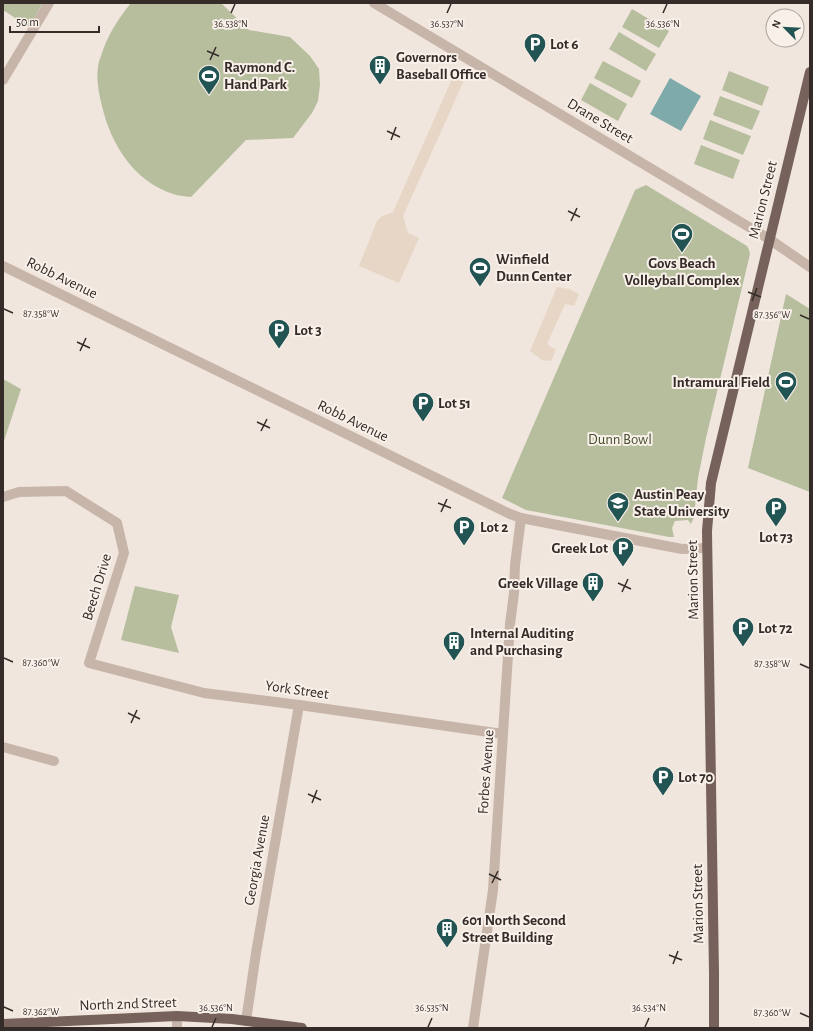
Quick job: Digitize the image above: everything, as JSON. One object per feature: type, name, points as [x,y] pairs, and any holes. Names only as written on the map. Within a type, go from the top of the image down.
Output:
[{"type":"main road","name":"Marion Street","points":[[714,1028],[707,548],[711,483],[810,72]]},
{"type":"main road","name":"North 2nd Street","points":[[3,1024],[177,1016],[232,1019],[302,1028]]},
{"type":"street","points":[[3,80],[49,3]]},
{"type":"street","name":"Drane Street","points":[[374,3],[769,239],[810,267]]},
{"type":"street","name":"Robb Avenue","points":[[3,266],[510,514],[521,518],[682,549],[707,548]]},
{"type":"street","name":"Beech Drive","points":[[3,498],[19,492],[66,491],[117,523],[124,553],[89,663]]},
{"type":"street","name":"Forbes Avenue","points":[[473,1028],[493,890],[515,565],[521,518]]},
{"type":"street","name":"York Street","points":[[89,663],[204,693],[503,734]]},
{"type":"street","name":"Georgia Avenue","points":[[246,1021],[256,953],[299,705]]},
{"type":"street","points":[[3,747],[54,761]]},
{"type":"street","points":[[177,1016],[177,1028]]},
{"type":"green space","points":[[3,3],[43,3],[29,27],[3,10]]},
{"type":"green space","name":"Raymond C. Hand Park","points":[[131,3],[221,3],[249,30],[290,37],[310,56],[319,69],[320,85],[318,101],[312,113],[293,138],[246,140],[191,197],[175,195],[159,188],[136,171],[118,148],[106,120],[98,87],[98,66],[103,49],[113,28]]},
{"type":"green space","points":[[632,9],[669,31],[659,48],[622,27]]},
{"type":"green space","points":[[619,32],[656,54],[646,71],[609,49]]},
{"type":"green space","points":[[603,61],[641,81],[632,98],[594,78]]},
{"type":"green space","points":[[729,71],[769,87],[762,106],[722,90]]},
{"type":"green space","points":[[590,83],[627,104],[618,121],[581,100]]},
{"type":"green space","points":[[720,96],[760,111],[752,130],[713,115]]},
{"type":"green space","points":[[710,120],[751,136],[743,155],[703,139]]},
{"type":"green space","points":[[701,145],[740,160],[733,179],[694,164]]},
{"type":"green space","name":"Dunn Bowl","points":[[646,185],[747,246],[750,254],[706,438],[698,478],[694,517],[691,524],[688,520],[675,521],[672,528],[674,537],[526,510],[502,498],[635,190]]},
{"type":"green space","name":"Intramural Field","points":[[786,294],[810,309],[810,492],[748,468]]},
{"type":"green space","points":[[3,379],[21,389],[3,444]]},
{"type":"green space","points":[[135,586],[179,595],[171,627],[179,653],[121,640]]},
{"type":"shaded area","points":[[456,70],[466,76],[403,216],[408,233],[419,238],[399,283],[359,266],[377,221],[382,216],[393,212]]},
{"type":"shaded area","points":[[557,287],[569,289],[579,294],[574,306],[565,304],[547,344],[556,350],[551,361],[542,360],[530,351]]},
{"type":"water","points":[[670,78],[701,96],[681,131],[650,114]]},
{"type":"place","name":"Lot 6","points":[[535,64]]},
{"type":"place","name":"Governors Baseball Office","points":[[380,86]]},
{"type":"place","name":"Raymond C. Hand Park","points":[[209,96]]},
{"type":"place","name":"Govs Beach Volleyball Complex","points":[[682,254]]},
{"type":"place","name":"Winfield Dunn Center","points":[[480,288]]},
{"type":"place","name":"Lot 3","points":[[279,350]]},
{"type":"place","name":"Intramural Field","points":[[786,402]]},
{"type":"place","name":"Lot 51","points":[[423,422]]},
{"type":"place","name":"Austin Peay State University","points":[[618,522]]},
{"type":"place","name":"Lot 73","points":[[776,528]]},
{"type":"place","name":"Lot 2","points":[[464,546]]},
{"type":"place","name":"Greek Lot","points":[[623,568]]},
{"type":"place","name":"Greek Village","points":[[593,602]]},
{"type":"place","name":"Lot 72","points":[[743,648]]},
{"type":"place","name":"Internal Auditing and Purchasing","points":[[454,662]]},
{"type":"place","name":"Lot 70","points":[[663,796]]},
{"type":"place","name":"601 North Second Street Building","points":[[447,948]]}]
